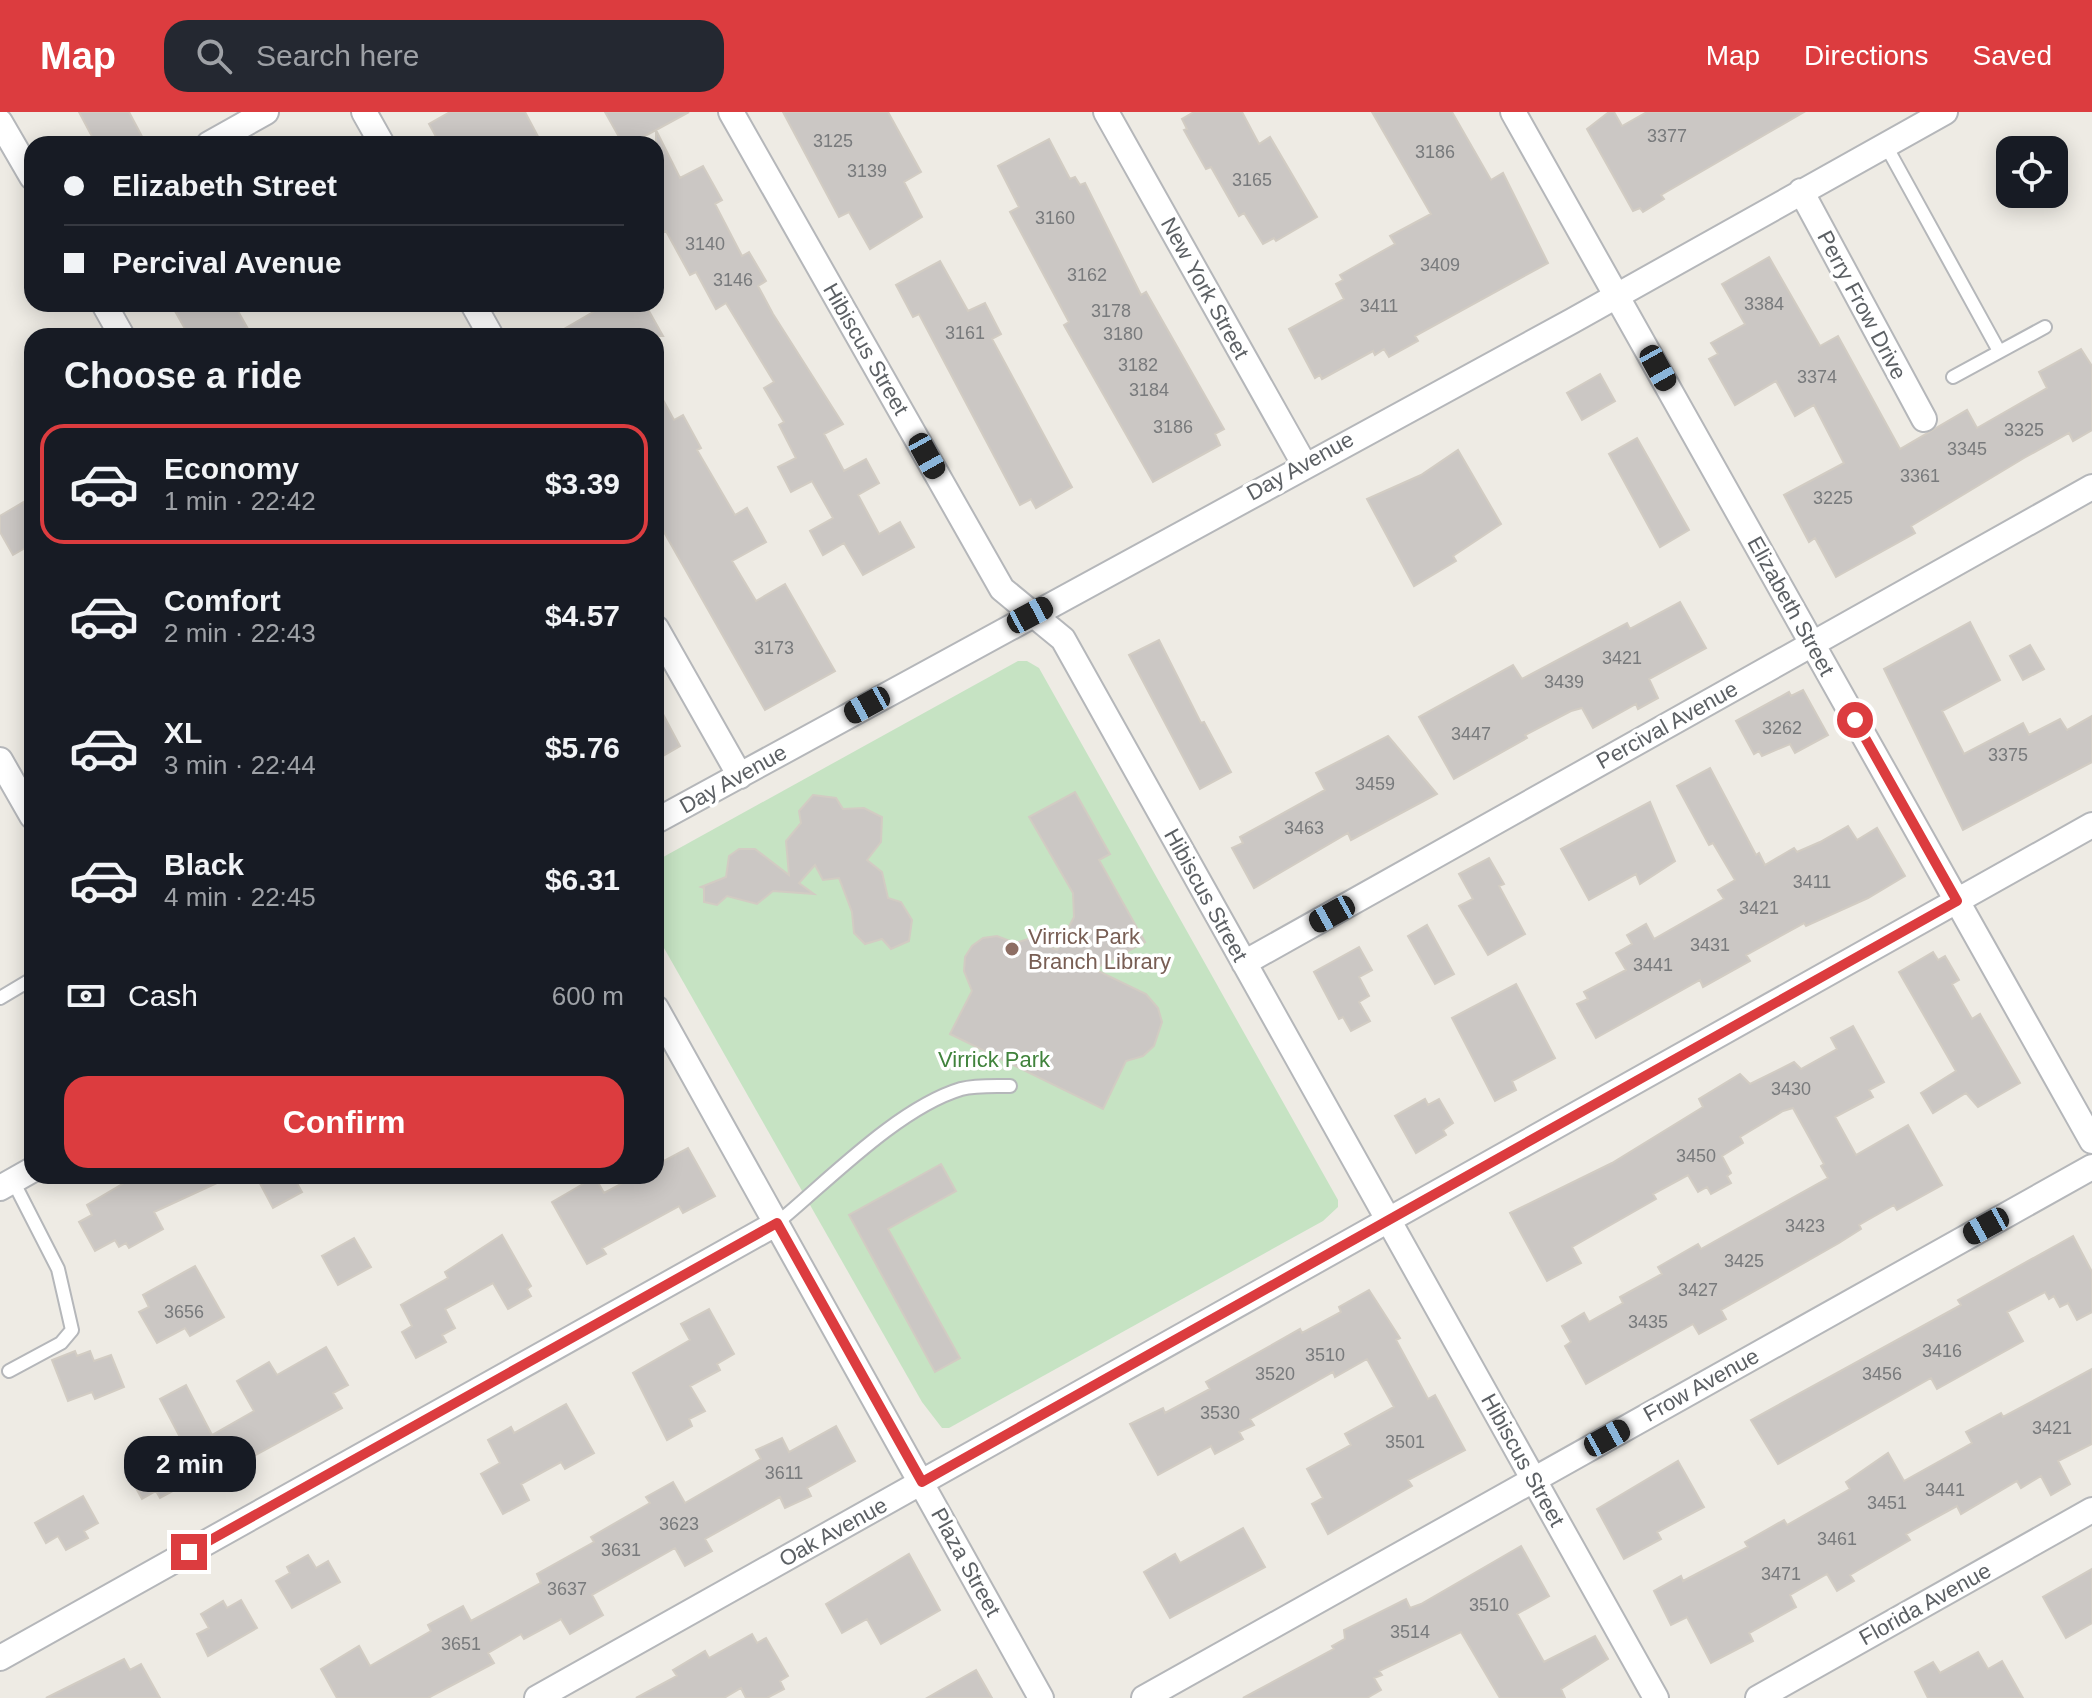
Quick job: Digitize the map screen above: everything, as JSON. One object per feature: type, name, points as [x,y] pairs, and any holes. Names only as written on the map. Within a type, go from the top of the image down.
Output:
[{"type":"street","points":[[223,136],[266,112]]},
{"type":"street","points":[[364,112],[378,136]]},
{"type":"street","name":"Hibiscus Street","points":[[731,112],[1002,589],[1063,639],[1656,1698]]},
{"type":"street","name":"New York Street","points":[[1106,112],[1304,464]]},
{"type":"street","name":"Elizabeth Street","points":[[1513,112],[2092,1141]]},
{"type":"street","name":"Day Avenue","points":[[664,817],[1617,295],[1932,115]]},
{"type":"street","points":[[0,122],[7,150],[24,168]]},
{"type":"street","name":"Perry Frow Drive","points":[[1801,191],[1924,419]]},
{"type":"street","name":"Percival Avenue","points":[[1244,963],[2092,487]]},
{"type":"street","points":[[664,642],[740,776]]},
{"type":"street","points":[[0,760],[24,802]]},
{"type":"street","name":"Oak Avenue","points":[[537,1698],[2092,825]]},
{"type":"street","name":"Plaza Street","points":[[664,1022],[1041,1698]]},
{"type":"street","name":"Frow Avenue","points":[[1144,1698],[2092,1167]]},
{"type":"street","points":[[0,1658],[777,1223]]},
{"type":"street","name":"Florida Avenue","points":[[1758,1698],[2092,1510]]},
{"type":"lane","points":[[1885,144],[1999,351]]},
{"type":"lane","points":[[1953,377],[2045,327]]},
{"type":"lane","points":[[0,998],[24,984]]},
{"type":"lane","points":[[777,1223],[842,1166],[941,1096],[965,1088],[1010,1086]]},
{"type":"lane","points":[[9,1371],[61,1343],[72,1330],[58,1269],[15,1180]]},
{"type":"green space","name":"Virrick Park","points":[[1018,661],[1027,661],[1039,668],[1338,1200],[1338,1207],[1323,1221],[949,1428],[942,1428],[922,1402],[664,948],[664,857]]},
{"type":"building","points":[[79,112],[129,112],[142,136],[92,136]]},
{"type":"building","points":[[450,112],[525,112],[538,136],[436,136],[429,124]]},
{"type":"building","points":[[605,112],[689,112],[645,136],[618,136]]},
{"type":"building","points":[[783,112],[888,112],[921,172],[904,182],[922,217],[870,249],[849,212],[839,217]]},
{"type":"building","points":[[1194,112],[1242,112],[1259,144],[1270,137],[1317,217],[1276,241],[1274,238],[1263,244],[1244,213],[1239,216],[1211,167],[1206,169],[1184,130],[1187,129],[1182,119]]},
{"type":"building","points":[[1372,112],[1452,112],[1491,180],[1503,173],[1548,263],[1415,336],[1418,341],[1389,357],[1384,349],[1375,355],[1373,351],[1322,379],[1320,375],[1315,378],[1289,329],[1344,299],[1336,284],[1343,280],[1340,275],[1395,244],[1390,236],[1431,214]]},
{"type":"building","points":[[1609,112],[1614,112],[1622,126],[1647,112],[1804,112],[1661,195],[1664,199],[1643,212],[1640,208],[1633,211],[1587,129]]},
{"type":"building","points":[[1049,139],[1070,179],[1075,177],[1080,185],[1085,183],[1141,295],[1146,292],[1224,429],[1215,434],[1220,445],[1153,482],[1064,325],[1069,322],[1010,212],[1019,207],[998,166]]},
{"type":"building","points":[[664,146],[680,178],[703,166],[722,200],[715,204],[742,256],[749,252],[766,281],[758,286],[773,314],[843,424],[824,434],[844,471],[866,459],[879,483],[858,495],[879,534],[900,522],[914,547],[863,575],[844,543],[823,555],[810,531],[833,518],[812,481],[791,492],[778,467],[796,458],[779,425],[784,422],[764,388],[774,382],[726,303],[716,309],[696,272],[690,275],[666,231]]},
{"type":"building","points":[[1769,257],[1820,346],[1838,336],[1900,449],[1967,410],[1977,428],[2047,388],[2039,372],[2081,349],[2092,366],[2092,430],[2073,441],[2069,433],[2024,458],[1911,526],[1915,533],[1836,577],[1815,538],[1809,542],[1784,495],[1844,463],[1814,405],[1795,416],[1776,381],[1735,405],[1709,359],[1718,354],[1711,343],[1745,324],[1722,284]]},
{"type":"building","points":[[940,261],[968,311],[985,303],[1001,334],[992,339],[1072,487],[1036,508],[1031,499],[1020,505],[919,314],[913,317],[896,285]]},
{"type":"building","points":[[176,312],[238,312],[248,328],[184,328]]},
{"type":"building","points":[[593,312],[650,312],[658,328],[566,328]]},
{"type":"building","points":[[1600,374],[1615,401],[1582,420],[1567,393]]},
{"type":"building","points":[[664,402],[674,420],[683,415],[701,448],[697,450],[735,515],[747,508],[766,542],[732,561],[756,601],[785,584],[835,671],[765,710],[664,532]]},
{"type":"building","points":[[1637,438],[1689,530],[1660,547],[1609,454]]},
{"type":"building","points":[[1458,450],[1501,524],[1453,556],[1456,561],[1414,586],[1367,499],[1421,475]]},
{"type":"building","points":[[24,502],[24,549],[13,555],[0,532],[0,516]]},
{"type":"building","points":[[1680,602],[1706,648],[1649,679],[1658,698],[1638,709],[1636,704],[1593,728],[1582,708],[1571,711],[1454,779],[1419,717],[1513,665],[1522,679],[1627,623],[1630,629]]},
{"type":"building","points":[[1970,622],[2000,680],[1942,711],[1964,754],[2023,723],[2029,735],[2060,719],[2067,730],[2092,716],[2092,762],[1963,830],[1884,669]]},
{"type":"building","points":[[1159,640],[1201,723],[1204,722],[1231,772],[1200,789],[1129,655]]},
{"type":"building","points":[[2030,645],[2044,669],[2023,680],[2010,656]]},
{"type":"building","points":[[1803,690],[1828,735],[1795,753],[1790,744],[1762,756],[1759,751],[1754,754],[1736,721],[1789,692],[1791,696]]},
{"type":"building","points":[[664,716],[680,746],[664,755]]},
{"type":"building","points":[[1388,736],[1437,794],[1351,840],[1348,833],[1254,888],[1232,848],[1243,843],[1240,837],[1325,790],[1316,773]]},
{"type":"building","points":[[1710,768],[1756,855],[1759,853],[1765,865],[1794,848],[1797,852],[1848,826],[1857,840],[1877,828],[1905,876],[1868,898],[1806,926],[1804,923],[1746,955],[1750,961],[1703,987],[1700,980],[1596,1038],[1577,1004],[1588,999],[1584,992],[1626,970],[1616,953],[1632,944],[1627,935],[1646,924],[1654,939],[1724,899],[1718,890],[1735,880],[1713,843],[1709,845],[1677,786]]},
{"type":"building","name":"Virrick Park Branch Library","points":[[1075,792],[1110,854],[1099,860],[1145,942],[1094,969],[1146,994],[1158,1008],[1162,1022],[1154,1046],[1143,1056],[1126,1061],[1103,1109],[950,1034],[972,991],[964,971],[965,957],[972,946],[983,938],[997,936],[1015,943],[1031,938],[1057,950],[1074,917],[1073,893],[1029,817]]},
{"type":"building","points":[[813,795],[836,798],[843,809],[864,808],[882,817],[881,842],[867,860],[882,872],[888,898],[901,902],[912,920],[909,941],[891,949],[882,939],[865,944],[854,933],[852,912],[839,878],[823,880],[815,865],[799,883],[814,894],[773,891],[757,904],[727,896],[717,905],[704,902],[704,888],[701,887],[726,877],[729,856],[739,849],[755,849],[789,875],[786,841],[801,823],[799,811]]},
{"type":"building","points":[[1650,802],[1675,861],[1640,884],[1636,874],[1589,900],[1561,849]]},
{"type":"building","points":[[1489,858],[1504,884],[1499,886],[1525,934],[1488,955],[1459,906],[1473,899],[1459,874]]},
{"type":"building","points":[[1427,925],[1454,974],[1435,984],[1408,936]]},
{"type":"building","points":[[1359,947],[1372,970],[1359,977],[1369,996],[1359,1002],[1370,1021],[1351,1031],[1343,1017],[1339,1019],[1314,972]]},
{"type":"building","points":[[1933,952],[1938,960],[1945,956],[1959,980],[1952,984],[1972,1019],[1980,1014],[2020,1083],[1978,1107],[1966,1093],[1933,1113],[1921,1093],[1956,1071],[1899,972]]},
{"type":"building","points":[[1516,984],[1555,1058],[1512,1081],[1516,1090],[1495,1101],[1452,1018]]},
{"type":"building","points":[[1853,1026],[1884,1082],[1869,1090],[1873,1097],[1835,1117],[1856,1155],[1908,1125],[1942,1185],[1897,1210],[1894,1205],[1859,1225],[1861,1229],[1839,1243],[1721,1310],[1726,1319],[1699,1334],[1693,1324],[1586,1384],[1565,1346],[1571,1342],[1562,1326],[1584,1313],[1589,1322],[1623,1303],[1620,1297],[1662,1274],[1658,1267],[1698,1244],[1701,1249],[1828,1178],[1821,1166],[1824,1164],[1793,1108],[1783,1111],[1740,1137],[1743,1143],[1722,1156],[1731,1173],[1727,1176],[1731,1183],[1711,1194],[1707,1187],[1698,1192],[1688,1175],[1653,1194],[1656,1199],[1572,1247],[1581,1263],[1547,1281],[1510,1213],[1612,1163],[1703,1107],[1699,1099],[1740,1074],[1750,1084],[1794,1062],[1801,1069],[1837,1049],[1831,1038]]},
{"type":"building","points":[[1425,1099],[1428,1105],[1439,1099],[1453,1123],[1443,1130],[1446,1135],[1416,1153],[1395,1116]]},
{"type":"building","points":[[688,1148],[715,1196],[683,1213],[679,1206],[602,1248],[606,1254],[587,1264],[552,1202],[583,1184],[599,1184],[604,1193],[621,1184],[664,1184],[664,1161]]},
{"type":"building","points":[[941,1164],[956,1191],[888,1229],[960,1358],[935,1372],[849,1215]]},
{"type":"building","points":[[122,1184],[215,1184],[154,1212],[163,1229],[129,1248],[126,1243],[119,1247],[115,1240],[95,1251],[79,1222],[92,1215],[87,1205]]},
{"type":"building","points":[[260,1184],[298,1184],[302,1192],[273,1208]]},
{"type":"building","points":[[502,1235],[531,1286],[527,1289],[531,1296],[508,1309],[493,1283],[445,1309],[455,1328],[442,1335],[446,1342],[416,1358],[402,1332],[412,1326],[401,1305],[448,1278],[445,1272]]},
{"type":"building","points":[[2073,1236],[2092,1272],[2092,1312],[2077,1320],[2068,1303],[2060,1307],[2054,1296],[2049,1299],[2045,1292],[2007,1312],[2023,1341],[1937,1389],[1931,1378],[1778,1464],[1751,1420],[1961,1305],[1958,1300]]},
{"type":"building","points":[[354,1238],[371,1267],[338,1285],[322,1256]]},
{"type":"building","points":[[195,1266],[224,1317],[190,1336],[185,1328],[157,1343],[139,1312],[149,1307],[143,1295]]},
{"type":"building","points":[[1369,1290],[1400,1338],[1396,1340],[1428,1399],[1435,1395],[1465,1450],[1408,1480],[1412,1486],[1328,1534],[1312,1504],[1323,1498],[1307,1469],[1351,1445],[1345,1434],[1394,1407],[1367,1359],[1335,1377],[1333,1372],[1250,1419],[1254,1425],[1239,1432],[1243,1439],[1215,1454],[1211,1446],[1158,1475],[1130,1424],[1163,1408],[1165,1413],[1210,1389],[1206,1382],[1300,1329],[1302,1333],[1341,1312],[1339,1307]]},
{"type":"building","points":[[709,1309],[734,1354],[717,1364],[720,1370],[690,1386],[705,1411],[689,1419],[692,1426],[667,1440],[633,1373],[690,1340],[681,1324]]},
{"type":"building","points":[[326,1347],[348,1385],[333,1393],[342,1408],[239,1464],[241,1473],[215,1487],[206,1473],[160,1498],[156,1491],[142,1499],[127,1472],[182,1441],[160,1399],[186,1385],[212,1435],[254,1411],[237,1381],[269,1362],[277,1375]]},
{"type":"building","points":[[75,1351],[77,1356],[90,1351],[94,1361],[111,1355],[124,1387],[95,1399],[92,1392],[68,1401],[52,1360]]},
{"type":"building","points":[[2092,1369],[2092,1444],[2058,1461],[2070,1484],[2051,1495],[2041,1476],[2021,1488],[2017,1481],[1961,1514],[1957,1506],[1906,1534],[1910,1540],[1850,1575],[1854,1581],[1837,1591],[1827,1574],[1790,1595],[1796,1607],[1749,1633],[1753,1641],[1711,1663],[1687,1617],[1671,1625],[1654,1591],[1681,1576],[1683,1581],[1748,1547],[1745,1542],[1784,1520],[1787,1525],[1850,1489],[1846,1482],[1888,1453],[1904,1481],[1972,1443],[1966,1432],[2001,1413],[2003,1417]]},
{"type":"building","points":[[566,1404],[594,1453],[565,1469],[561,1462],[521,1484],[529,1500],[503,1514],[481,1474],[500,1463],[488,1440],[511,1427],[514,1433]]},
{"type":"building","points":[[836,1426],[855,1461],[807,1488],[811,1496],[785,1508],[780,1497],[705,1539],[712,1551],[685,1566],[675,1548],[592,1595],[603,1615],[570,1634],[561,1619],[524,1639],[521,1634],[488,1653],[494,1663],[428,1698],[337,1698],[321,1669],[359,1646],[370,1666],[431,1631],[428,1625],[463,1606],[471,1621],[541,1583],[537,1574],[594,1542],[591,1537],[650,1503],[646,1497],[673,1482],[685,1503],[761,1459],[756,1450],[782,1438],[789,1452]]},
{"type":"building","points":[[1678,1461],[1704,1507],[1657,1532],[1661,1539],[1624,1559],[1597,1509]]},
{"type":"building","points":[[83,1496],[98,1523],[84,1531],[88,1538],[66,1550],[58,1536],[46,1543],[35,1523]]},
{"type":"building","points":[[1243,1528],[1265,1567],[1170,1618],[1144,1572],[1175,1554],[1180,1563]]},
{"type":"building","points":[[1521,1546],[1549,1596],[1517,1614],[1544,1662],[1595,1636],[1608,1659],[1561,1689],[1565,1698],[1500,1698],[1461,1632],[1379,1671],[1382,1675],[1374,1678],[1381,1690],[1367,1698],[1243,1698],[1334,1649],[1332,1646],[1345,1639],[1344,1630],[1406,1599],[1410,1608],[1421,1604]]},
{"type":"building","points":[[909,1554],[940,1610],[881,1644],[867,1619],[842,1633],[826,1604]]},
{"type":"building","points":[[308,1555],[316,1568],[328,1561],[340,1582],[292,1608],[276,1581],[290,1573],[287,1567]]},
{"type":"building","points":[[2092,1569],[2092,1623],[2066,1638],[2043,1597]]},
{"type":"building","points":[[241,1600],[257,1628],[208,1656],[197,1634],[209,1628],[201,1614],[223,1601],[227,1608]]},
{"type":"building","points":[[752,1634],[757,1643],[766,1638],[788,1676],[780,1681],[784,1689],[767,1698],[746,1698],[741,1688],[724,1698],[636,1698],[677,1676],[673,1670],[705,1651],[709,1658]]},
{"type":"building","points":[[1978,1652],[1988,1669],[2002,1661],[2023,1698],[1928,1698],[1915,1672],[1933,1662],[1940,1673]]},
{"type":"building","points":[[124,1659],[130,1670],[141,1664],[160,1698],[46,1698]]},
{"type":"building","points":[[976,1670],[992,1698],[927,1698],[960,1679]]},
{"type":"place","name":"Virrick Park Branch Library","points":[[1012,949]]},
{"type":"route","points":[[189,1552],[777,1223],[922,1482],[1957,901],[1855,720]]}]
